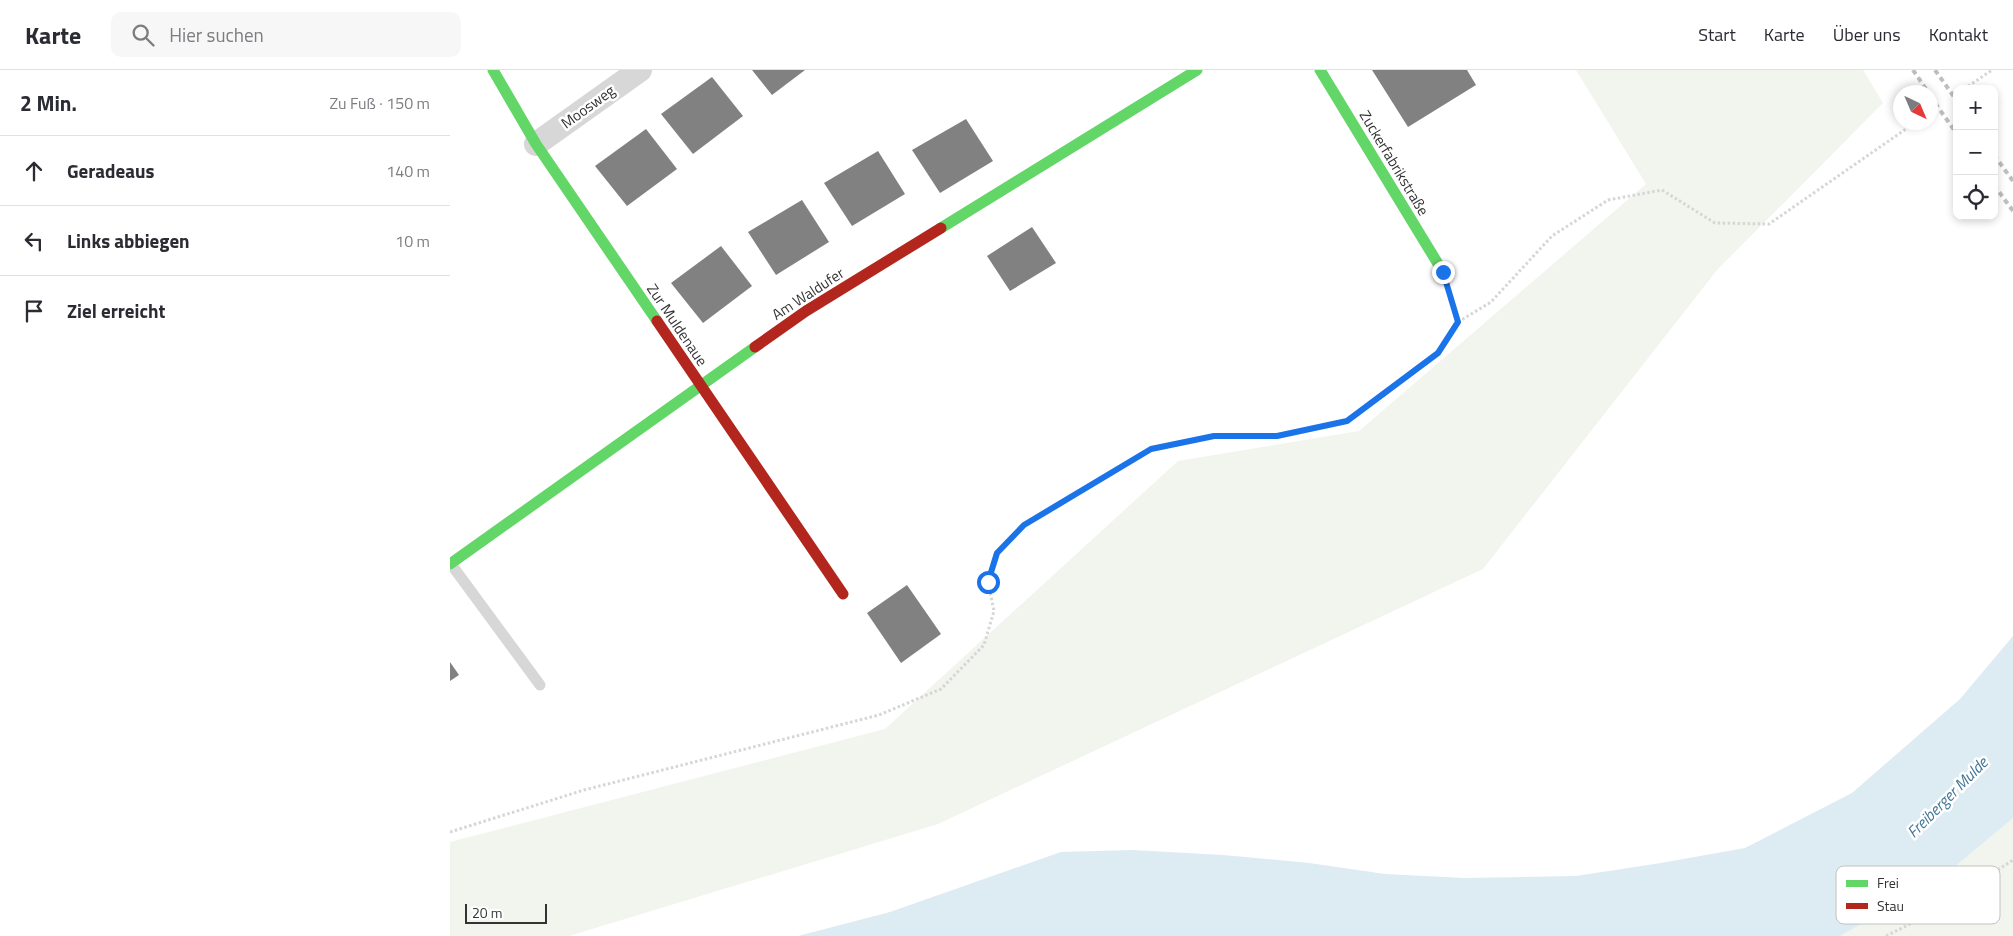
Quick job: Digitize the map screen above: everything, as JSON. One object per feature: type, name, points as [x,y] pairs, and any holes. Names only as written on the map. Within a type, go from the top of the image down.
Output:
[{"type":"street","name":"Zur Muldenaue","points":[[493,70],[536,144],[843,594]]},
{"type":"street","name":"Moosweg","points":[[536,144],[640,70]]},
{"type":"street","name":"Am Waldufer","points":[[450,564],[702,387],[806,311],[1197,70]]},
{"type":"street","name":"Zuckerfabrikstraße","points":[[1320,70],[1443,272]]},
{"type":"lane","points":[[450,564],[540,685]]},
{"type":"path","points":[[1970,85],[1992,70]]},
{"type":"path","points":[[450,832],[584,790],[879,715],[941,689],[984,645],[994,611],[988,582],[997,553],[1024,525],[1151,449],[1214,436],[1277,436],[1347,421],[1438,353],[1458,322],[1491,302],[1552,236],[1608,200],[1662,190],[1715,223],[1769,224],[1904,130]]},
{"type":"path","points":[[1443,272],[1458,322]]},
{"type":"path","points":[[2000,868],[2013,860]]},
{"type":"path","points":[[1886,936],[1910,924]]},
{"type":"shaded area","points":[[1576,70],[1863,70],[1883,103],[1717,270],[1483,569],[938,824],[569,936],[450,936],[450,842],[885,729],[1178,461],[1359,431],[1646,184]]},
{"type":"shaded area","points":[[2013,818],[2013,936],[1840,936],[1861,924],[2000,924],[2000,866],[1956,866]]},
{"type":"water","name":"Freiberger Mulde","points":[[2013,636],[2013,818],[1956,866],[1836,866],[1836,924],[1861,924],[1840,936],[798,936],[890,912],[1061,852],[1132,850],[1223,855],[1309,863],[1385,874],[1464,878],[1576,876],[1745,848],[1852,793],[1960,699]]},
{"type":"building","points":[[752,70],[805,70],[772,95]]},
{"type":"building","points":[[1372,70],[1467,70],[1476,85],[1408,127]]},
{"type":"building","points":[[712,77],[743,116],[693,154],[661,114]]},
{"type":"building","points":[[966,119],[993,161],[940,193],[912,150]]},
{"type":"building","points":[[646,129],[677,169],[627,206],[595,166]]},
{"type":"building","points":[[878,151],[905,194],[852,226],[824,183]]},
{"type":"building","points":[[802,200],[829,242],[776,275],[748,232]]},
{"type":"building","points":[[1032,227],[1056,263],[1010,291],[987,256]]},
{"type":"building","points":[[721,246],[752,286],[703,323],[671,283]]},
{"type":"building","points":[[907,585],[941,634],[901,663],[867,613]]},
{"type":"building","points":[[450,662],[459,675],[450,681]]},
{"type":"railway","points":[[1913,70],[1923,85]]},
{"type":"railway","points":[[1935,70],[1953,95]]},
{"type":"railway","points":[[1938,107],[1954,130]]},
{"type":"railway","points":[[1998,160],[2013,181]]},
{"type":"railway","points":[[1998,190],[2013,211]]},
{"type":"traffic: fast","points":[[493,70],[536,144],[657,321]]},
{"type":"traffic: fast","points":[[941,228],[1197,70]]},
{"type":"traffic: fast","points":[[1320,70],[1443,272]]},
{"type":"traffic: fast","points":[[450,564],[755,347]]},
{"type":"traffic: jam","points":[[755,347],[806,311],[941,228]]},
{"type":"traffic: jam","points":[[657,321],[843,594]]},
{"type":"route","points":[[988,582],[997,553],[1024,525],[1151,449],[1214,436],[1277,436],[1347,421],[1438,353],[1458,322],[1443,272]]}]
